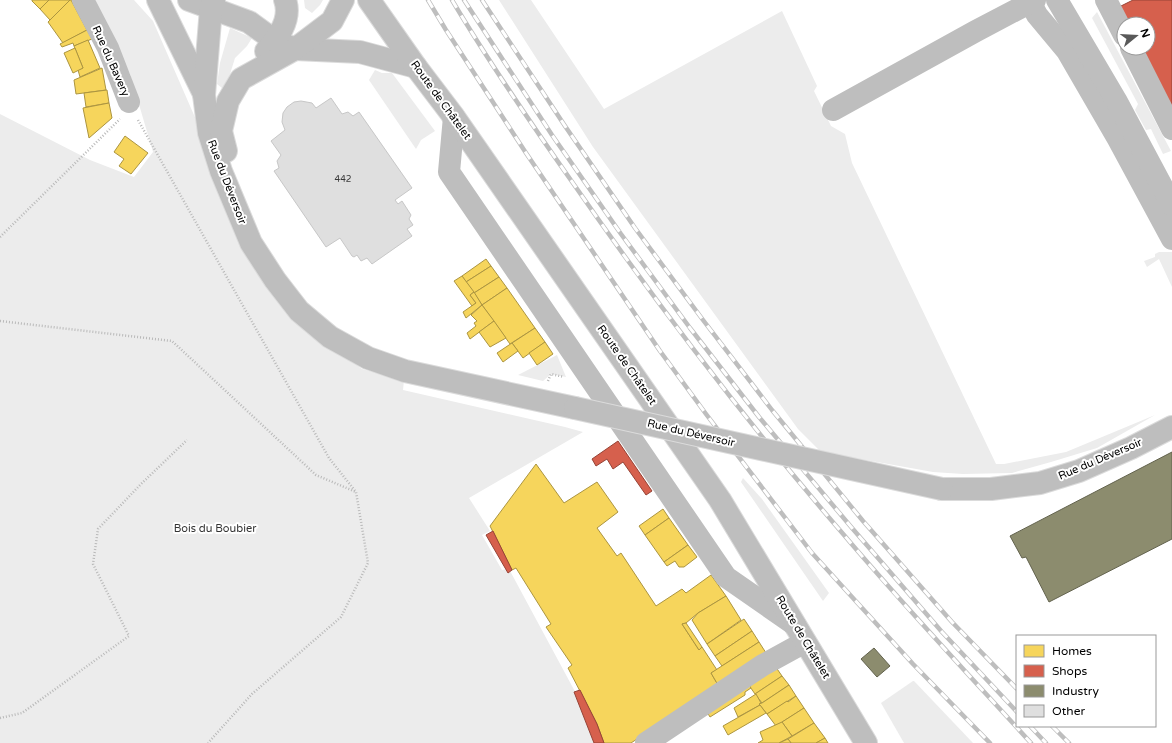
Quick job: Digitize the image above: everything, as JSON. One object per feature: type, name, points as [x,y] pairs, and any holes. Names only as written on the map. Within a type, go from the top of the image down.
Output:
[{"type":"main road","name":"Rue du Bavery","points":[[83,0],[108,48],[128,111]]},
{"type":"main road","points":[[158,0],[204,95]]},
{"type":"main road","points":[[189,0],[212,4],[249,22],[285,45],[360,52],[416,67]]},
{"type":"main road","points":[[285,0],[288,7],[285,23],[285,45]]},
{"type":"main road","name":"Rue du Déversoir","points":[[251,243],[221,131],[228,101],[241,79],[285,45],[332,21],[343,0]]},
{"type":"main road","name":"Route de Châtelet","points":[[369,0],[416,67],[454,117],[720,500],[866,743]]},
{"type":"main road","points":[[1057,0],[1116,100],[1172,205]]},
{"type":"main road","points":[[1106,0],[1116,19]]},
{"type":"main road","points":[[833,110],[1032,1],[1037,15],[1067,51],[1118,139],[1171,236]]},
{"type":"main road","name":"Rue du Déversoir","points":[[212,4],[204,95],[209,133],[221,172],[251,243],[275,280],[299,311],[330,337],[368,358],[405,371],[942,489],[991,489],[1040,483],[1079,471],[1131,448],[1171,427]]},
{"type":"main road","points":[[1135,56],[1172,129]]},
{"type":"main road","points":[[454,117],[449,172],[726,576],[800,633],[763,665],[646,743]]},
{"type":"path","points":[[0,237],[128,111],[149,142],[329,458],[356,492],[368,562],[341,617],[252,694],[208,743]]},
{"type":"path","points":[[0,321],[172,341],[316,475],[356,492]]},
{"type":"path","points":[[542,400],[551,374],[594,383]]},
{"type":"path","points":[[0,718],[22,713],[129,636],[93,564],[98,529],[141,484],[187,440]]},
{"type":"green space","name":"Bois du Boubier","points":[[93,0],[134,0],[153,21],[197,122],[295,319],[362,369],[404,380],[403,390],[583,432],[469,498],[490,531],[482,535],[502,570],[509,569],[604,743],[0,743],[0,114],[90,160],[134,177],[153,152],[130,74]]},
{"type":"green space","points":[[304,0],[323,0],[312,13],[305,8]]},
{"type":"green space","points":[[499,0],[531,0],[604,109],[782,11],[817,86],[814,91],[831,126],[845,134],[852,163],[996,464],[1004,464],[1066,452],[1155,415],[1097,448],[1012,473],[963,474],[933,472],[821,452],[798,429],[593,147]]},
{"type":"green space","points":[[1097,12],[1116,48],[1116,56],[1120,56],[1171,151],[1163,154],[1151,129],[1146,130],[1135,110],[1138,104],[1092,18]]},
{"type":"green space","points":[[230,28],[252,38],[247,46],[235,58],[226,87],[222,88],[217,84],[220,63]]},
{"type":"green space","points":[[375,70],[382,73],[392,73],[435,131],[421,140],[416,149],[369,80]]},
{"type":"green space","points":[[1159,252],[1172,252],[1172,287],[1159,259],[1147,267],[1144,261],[1155,257],[1155,254]]},
{"type":"green space","points":[[557,355],[566,377],[551,374],[543,381],[518,375]]},
{"type":"green space","points":[[743,478],[762,499],[829,593],[823,601],[741,482]]},
{"type":"green space","points":[[913,681],[973,743],[904,743],[881,703]]},
{"type":"building: Homes","points":[[32,0],[49,0],[40,9]]},
{"type":"building: Homes","points":[[49,0],[70,0],[50,20],[40,9]]},
{"type":"building: Homes","points":[[70,0],[87,30],[63,43],[48,22]]},
{"type":"building: Homes","points":[[87,30],[92,39],[74,46],[73,43],[62,47],[60,44]]},
{"type":"building: Homes","points":[[88,40],[100,68],[80,77],[78,70],[83,68],[74,46]]},
{"type":"building: Homes","points":[[75,48],[83,68],[73,73],[64,53]]},
{"type":"building: Homes","points":[[102,68],[106,90],[76,94],[74,80]]},
{"type":"building: Homes","points":[[107,90],[109,103],[86,107],[84,93]]},
{"type":"building: Homes","points":[[109,103],[112,118],[89,138],[83,108]]},
{"type":"building: Homes","points":[[125,136],[148,153],[131,174],[119,166],[124,159],[114,152]]},
{"type":"building: Homes","points":[[486,259],[491,266],[466,282],[462,276]]},
{"type":"building: Homes","points":[[491,266],[499,277],[474,293],[466,282]]},
{"type":"building: Homes","points":[[462,276],[474,292],[470,295],[476,303],[472,306],[454,281]]},
{"type":"building: Homes","points":[[499,277],[507,288],[482,305],[474,293]]},
{"type":"building: Homes","points":[[507,288],[535,328],[510,344],[482,305]]},
{"type":"building: Homes","points":[[474,292],[482,305],[466,318],[463,312],[476,303],[470,295]]},
{"type":"building: Homes","points":[[482,305],[494,321],[470,339],[467,333],[476,326],[474,323],[477,321],[471,315]]},
{"type":"building: Homes","points":[[494,321],[506,338],[490,347],[479,332]]},
{"type":"building: Homes","points":[[535,328],[545,342],[523,358],[512,343]]},
{"type":"building: Homes","points":[[545,342],[553,354],[537,365],[529,353]]},
{"type":"building: Homes","points":[[512,343],[518,351],[503,362],[497,353]]},
{"type":"building: Homes","points":[[536,464],[564,503],[597,482],[618,512],[597,528],[617,556],[621,553],[656,606],[682,589],[686,593],[711,575],[726,596],[698,613],[686,623],[682,624],[699,650],[702,647],[717,670],[711,673],[718,685],[631,743],[604,743],[597,724],[568,668],[572,665],[546,627],[551,624],[516,568],[512,570],[490,526]]},
{"type":"building: Homes","points":[[663,509],[669,518],[645,535],[639,526]]},
{"type":"building: Homes","points":[[669,518],[688,545],[664,562],[645,535]]},
{"type":"building: Homes","points":[[688,545],[697,557],[684,567],[679,567],[675,561],[667,566],[664,562]]},
{"type":"building: Homes","points":[[726,596],[741,620],[707,644],[692,620],[698,613]]},
{"type":"building: Homes","points":[[744,619],[752,631],[715,656],[707,644]]},
{"type":"building: Homes","points":[[686,623],[702,647],[699,650],[682,624]]},
{"type":"building: Homes","points":[[752,631],[759,642],[722,666],[715,656]]},
{"type":"building: Homes","points":[[759,642],[768,656],[718,685],[711,673]]},
{"type":"building: Homes","points":[[773,663],[782,676],[755,694],[746,681]]},
{"type":"building: Homes","points":[[782,676],[789,685],[762,703],[755,694]]},
{"type":"building: Homes","points":[[746,681],[751,688],[745,692],[745,695],[710,717],[704,707]]},
{"type":"building: Homes","points":[[789,685],[796,696],[767,714],[759,704]]},
{"type":"building: Homes","points":[[756,694],[761,703],[759,704],[760,705],[738,717],[734,708]]},
{"type":"building: Homes","points":[[796,696],[804,708],[776,726],[767,714]]},
{"type":"building: Homes","points":[[760,705],[766,713],[728,735],[723,726]]},
{"type":"building: Homes","points":[[804,708],[814,723],[792,736],[782,722]]},
{"type":"building: Homes","points":[[782,722],[792,736],[779,743],[758,743],[763,740],[760,732]]},
{"type":"building: Homes","points":[[814,723],[825,738],[816,743],[791,743],[788,739]]},
{"type":"building: Homes","points":[[825,738],[828,743],[816,743]]},
{"type":"building: Homes","points":[[788,739],[791,743],[779,743]]},
{"type":"building: Shops","points":[[1133,0],[1172,0],[1172,109],[1144,56],[1156,56],[1156,16],[1124,16],[1119,7]]},
{"type":"building: Shops","points":[[618,441],[652,491],[646,495],[623,462],[613,469],[607,459],[596,466],[592,459]]},
{"type":"building: Shops","points":[[493,531],[512,570],[508,573],[486,535]]},
{"type":"building: Shops","points":[[580,690],[597,724],[604,743],[594,743],[574,692]]},
{"type":"building: Industry","points":[[1172,452],[1172,539],[1049,602],[1026,557],[1022,558],[1010,536]]},
{"type":"building: Industry","points":[[874,648],[890,666],[877,677],[861,659]]},
{"type":"building: Other","points":[[331,98],[342,114],[348,112],[353,116],[359,112],[412,188],[395,200],[398,204],[402,201],[411,215],[409,219],[413,225],[407,229],[412,236],[372,264],[367,258],[361,261],[357,255],[354,257],[352,256],[340,238],[326,247],[274,171],[279,168],[277,161],[281,155],[271,141],[285,130],[282,122],[283,113],[287,107],[294,102],[301,101],[312,103],[316,108]]},
{"type":"railway","points":[[428,0],[526,153],[660,351],[706,414],[812,553],[913,664],[990,743]]},
{"type":"railway","points":[[452,0],[512,94],[607,231],[639,276],[739,408],[808,493],[867,561],[936,640],[1016,727]]},
{"type":"railway","points":[[464,0],[552,135],[621,234],[690,328],[759,417],[942,632],[1016,711]]},
{"type":"railway","points":[[482,0],[565,126],[635,228],[772,410],[863,521],[952,622],[1016,688]]},
{"type":"railway","points":[[1016,727],[1031,743]]},
{"type":"railway","points":[[1031,727],[1046,743]]},
{"type":"railway","points":[[1053,727],[1069,743]]}]
